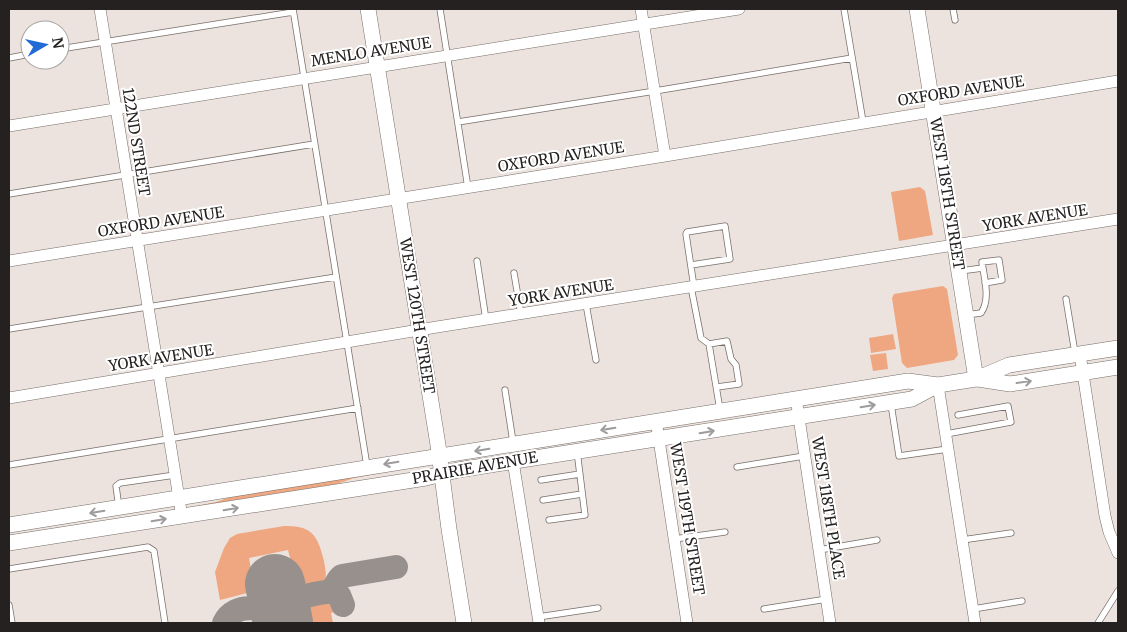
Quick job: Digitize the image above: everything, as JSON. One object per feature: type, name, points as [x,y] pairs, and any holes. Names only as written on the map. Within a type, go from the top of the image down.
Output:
[{"type":"main road","name":"WEST 120TH STREET","points":[[368,9],[420,330],[464,623]]},
{"type":"main road","name":"WEST 118TH STREET","points":[[917,9],[976,379]]},
{"type":"main road","name":"PRAIRIE AVENUE","points":[[9,525],[908,381],[938,385],[976,379],[1009,365],[1118,348]]},
{"type":"main road","name":"PRAIRIE AVENUE","points":[[976,379],[1010,384],[1118,367]]},
{"type":"main road","name":"PRAIRIE AVENUE","points":[[9,543],[182,517],[364,486],[426,478],[442,473],[513,461],[912,399],[938,385]]},
{"type":"street","name":"122ND STREET","points":[[100,9],[182,517]]},
{"type":"street","points":[[641,9],[665,156]]},
{"type":"street","name":"MENLO AVENUE","points":[[9,126],[739,9]]},
{"type":"street","name":"OXFORD AVENUE","points":[[9,261],[1118,81]]},
{"type":"street","name":"YORK AVENUE","points":[[9,398],[420,330],[1118,220]]},
{"type":"street","points":[[1078,355],[1083,373],[1105,516],[1109,532],[1118,553]]},
{"type":"street","points":[[938,385],[976,623]]},
{"type":"street","name":"WEST 118TH PLACE","points":[[796,398],[830,623]]},
{"type":"street","name":"WEST 119TH STREET","points":[[656,420],[687,623]]},
{"type":"street","points":[[513,461],[539,620]]},
{"type":"lane","points":[[440,9],[468,188]]},
{"type":"lane","points":[[844,9],[863,122]]},
{"type":"lane","points":[[954,9],[956,20]]},
{"type":"lane","points":[[70,47],[293,10],[367,467]]},
{"type":"lane","points":[[458,122],[852,58]]},
{"type":"lane","points":[[9,194],[314,144]]},
{"type":"lane","points":[[691,265],[730,258],[726,227],[687,232],[686,234],[701,338],[709,344],[720,410]]},
{"type":"lane","points":[[966,315],[981,313],[986,306],[986,283],[982,262],[999,260],[1002,280],[986,283]]},
{"type":"lane","points":[[477,261],[486,320]]},
{"type":"lane","points":[[960,272],[983,268]]},
{"type":"lane","points":[[514,273],[521,314]]},
{"type":"lane","points":[[9,329],[336,277]]},
{"type":"lane","points":[[1066,299],[1078,355]]},
{"type":"lane","points":[[586,304],[596,360]]},
{"type":"lane","points":[[709,344],[727,341],[731,359],[736,365],[739,384],[717,387]]},
{"type":"lane","points":[[505,390],[513,445]]},
{"type":"lane","points":[[891,402],[898,456],[948,448]]},
{"type":"lane","points":[[946,434],[1011,422],[1008,406],[958,415]]},
{"type":"lane","points":[[9,465],[358,408]]},
{"type":"lane","points":[[549,520],[585,515],[577,451]]},
{"type":"lane","points":[[736,467],[804,456]]},
{"type":"lane","points":[[541,480],[580,474]]},
{"type":"lane","points":[[119,508],[116,486],[120,483],[175,475]]},
{"type":"lane","points":[[543,500],[582,494]]},
{"type":"lane","points":[[674,539],[725,532]]},
{"type":"lane","points":[[962,540],[1011,533]]},
{"type":"lane","points":[[819,550],[877,540]]},
{"type":"lane","points":[[9,569],[148,547],[154,551],[166,623]]},
{"type":"lane","points":[[1098,623],[1118,591]]},
{"type":"lane","points":[[764,609],[826,599]]},
{"type":"lane","points":[[973,610],[1022,601]]},
{"type":"lane","points":[[9,605],[12,623]]},
{"type":"lane","points":[[539,620],[598,608]]},
{"type":"shaded area","points":[[920,187],[925,191],[933,235],[899,241],[891,192]]},
{"type":"shaded area","points":[[943,286],[947,289],[958,355],[954,360],[907,368],[902,363],[892,298],[894,294]]},
{"type":"shaded area","points":[[893,334],[896,349],[871,353],[869,338]]},
{"type":"shaded area","points":[[886,353],[888,369],[873,371],[870,355]]},
{"type":"shaded area","points":[[420,466],[354,478],[337,484],[191,507],[230,497]]},
{"type":"shaded area","points":[[294,526],[307,530],[316,539],[324,561],[325,578],[323,584],[305,589],[297,586],[288,550],[249,558],[255,591],[220,600],[215,572],[230,538],[237,534]]},
{"type":"shaded area","points":[[322,600],[328,601],[332,605],[334,612],[331,613],[333,623],[309,623],[307,614],[302,615],[301,609],[308,603]]},
{"type":"taxiway","points":[[329,592],[342,576],[396,567]]},
{"type":"taxiway","points":[[285,623],[286,609],[292,601],[301,597],[334,592],[339,595],[343,605]]},
{"type":"taxiway","points":[[224,623],[236,611],[251,608],[267,613],[280,623]]},
{"type":"runway","points":[[275,584],[283,623]]}]
